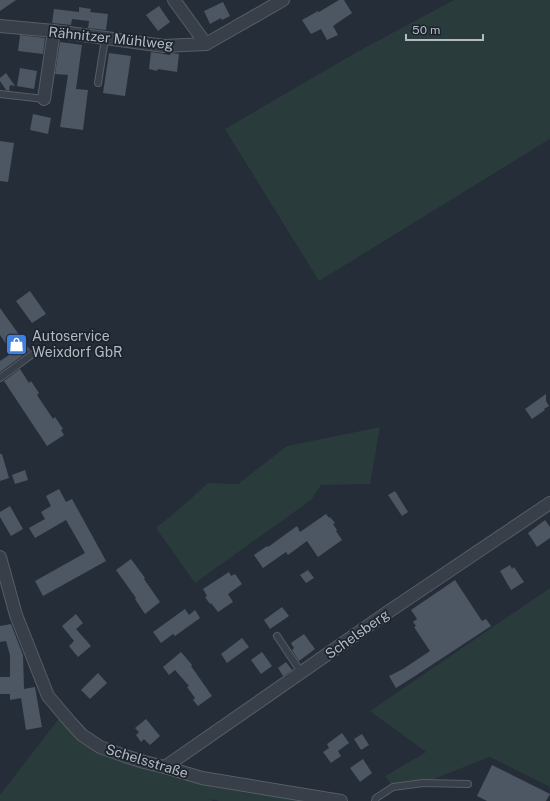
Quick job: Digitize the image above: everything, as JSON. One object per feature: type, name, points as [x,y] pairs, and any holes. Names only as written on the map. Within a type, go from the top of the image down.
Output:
[{"type":"street","points":[[174,0],[206,44]]},
{"type":"street","name":"Rähnitzer Mühlweg","points":[[0,26],[54,31],[164,46],[206,44],[283,0]]},
{"type":"street","points":[[44,99],[54,31]]},
{"type":"street","name":"Schelsberg","points":[[165,767],[388,612],[550,503]]},
{"type":"street","name":"Schelsstraße","points":[[0,557],[16,615],[48,696],[82,735],[100,747],[144,762],[202,778],[341,801]]},
{"type":"lane","points":[[98,83],[105,39]]},
{"type":"lane","points":[[0,94],[44,99]]},
{"type":"lane","points":[[0,378],[34,353]]},
{"type":"lane","points":[[278,636],[301,672]]},
{"type":"lane","points":[[375,801],[376,798],[393,787],[423,783],[468,784]]},
{"type":"shaded area","points":[[454,0],[550,0],[550,139],[319,281],[225,129],[357,52]]},
{"type":"shaded area","points":[[380,427],[370,484],[321,485],[311,500],[195,583],[156,528],[208,483],[238,484],[287,446]]},
{"type":"shaded area","points":[[550,588],[550,787],[490,757],[423,783],[393,787],[385,776],[426,752],[370,711]]},
{"type":"shaded area","points":[[60,717],[97,750],[319,801],[219,801],[212,799],[212,801],[0,801],[0,795]]},
{"type":"building","points":[[0,0],[16,0],[0,11]]},
{"type":"building","points":[[339,0],[344,0],[352,13],[333,26],[338,35],[327,40],[321,29],[311,34],[302,20]]},
{"type":"building","points":[[223,2],[230,16],[222,20],[221,18],[210,24],[204,11]]},
{"type":"building","points":[[159,6],[170,22],[158,31],[146,15]]},
{"type":"building","points":[[79,7],[91,9],[90,12],[108,14],[106,30],[88,28],[89,21],[72,19],[71,25],[52,23],[54,9],[79,12]]},
{"type":"building","points":[[20,35],[45,38],[43,54],[18,51]]},
{"type":"building","points":[[60,42],[82,45],[76,89],[88,90],[83,130],[60,127],[68,75],[55,74]]},
{"type":"building","points":[[151,52],[170,55],[171,53],[179,54],[177,72],[149,69]]},
{"type":"building","points":[[109,53],[131,56],[125,96],[103,93]]},
{"type":"building","points":[[20,68],[37,71],[34,89],[17,86]]},
{"type":"building","points":[[6,73],[15,86],[10,85],[9,91],[6,90],[0,81],[0,78]]},
{"type":"building","points":[[33,114],[51,118],[48,134],[30,130]]},
{"type":"building","points":[[0,141],[14,143],[8,182],[0,181]]},
{"type":"building","points":[[30,291],[46,314],[32,323],[16,301]]},
{"type":"building","name":"Autoservice Weixdorf GbR","points":[[0,308],[30,350],[0,372],[0,361],[12,353],[0,335]]},
{"type":"building","points":[[20,369],[29,383],[31,381],[39,393],[37,395],[53,419],[55,417],[63,429],[61,430],[64,435],[47,446],[4,381]]},
{"type":"building","points":[[546,394],[546,401],[549,406],[532,419],[525,409]]},
{"type":"building","points":[[0,454],[2,454],[9,478],[0,481]]},
{"type":"building","points":[[25,470],[28,480],[15,484],[12,475]]},
{"type":"building","points":[[59,489],[66,502],[72,499],[106,561],[43,596],[35,581],[85,553],[66,520],[35,538],[29,528],[45,519],[41,512],[51,506],[46,496]]},
{"type":"building","points":[[395,491],[408,512],[402,516],[388,495]]},
{"type":"building","points":[[10,506],[23,529],[11,536],[0,517],[0,512]]},
{"type":"building","points":[[326,514],[335,523],[333,524],[342,540],[318,557],[307,541],[288,555],[286,552],[263,568],[254,555],[297,526],[300,532]]},
{"type":"building","points":[[545,520],[550,527],[550,538],[537,547],[528,533]]},
{"type":"building","points":[[131,559],[160,602],[145,614],[135,599],[136,598],[116,570]]},
{"type":"building","points":[[510,565],[512,569],[514,567],[524,582],[511,590],[500,571]]},
{"type":"building","points":[[308,570],[314,578],[306,583],[300,575]]},
{"type":"building","points":[[229,572],[231,576],[235,574],[242,584],[228,594],[233,602],[218,612],[205,597],[207,596],[203,589]]},
{"type":"building","points":[[455,580],[482,621],[486,619],[491,626],[396,688],[389,676],[403,669],[430,651],[414,627],[416,626],[413,622],[417,619],[411,610]]},
{"type":"building","points":[[282,607],[289,616],[270,629],[264,620]]},
{"type":"building","points":[[185,609],[189,615],[195,610],[200,618],[175,636],[173,634],[161,643],[153,632]]},
{"type":"building","points":[[76,614],[83,623],[76,629],[91,646],[78,657],[69,646],[74,641],[62,626]]},
{"type":"building","points":[[11,624],[23,655],[24,689],[35,687],[42,727],[26,730],[21,698],[10,700],[10,694],[0,694],[0,677],[10,677],[10,655],[6,641],[0,642],[0,626]]},
{"type":"building","points":[[304,634],[315,649],[299,661],[292,650],[294,648],[291,643]]},
{"type":"building","points":[[242,638],[249,647],[227,663],[221,654]]},
{"type":"building","points":[[181,652],[192,665],[191,666],[212,696],[198,706],[193,700],[195,698],[187,687],[189,686],[175,670],[169,675],[163,667]]},
{"type":"building","points":[[262,652],[272,666],[261,674],[251,660]]},
{"type":"building","points":[[286,662],[292,670],[283,676],[278,668]]},
{"type":"building","points":[[98,673],[107,683],[90,699],[81,690]]},
{"type":"building","points":[[146,719],[160,736],[150,745],[144,739],[141,742],[136,735],[139,732],[135,728]]},
{"type":"building","points":[[342,733],[349,743],[338,751],[341,756],[331,763],[323,752],[329,748],[327,744]]},
{"type":"building","points":[[362,734],[369,745],[361,750],[354,739]]},
{"type":"building","points":[[363,759],[372,773],[360,782],[350,768]]},
{"type":"building","points":[[492,765],[550,794],[546,801],[487,801],[477,796]]},
{"type":"place","name":"Autoservice Weixdorf GbR","points":[[16,344]]}]
